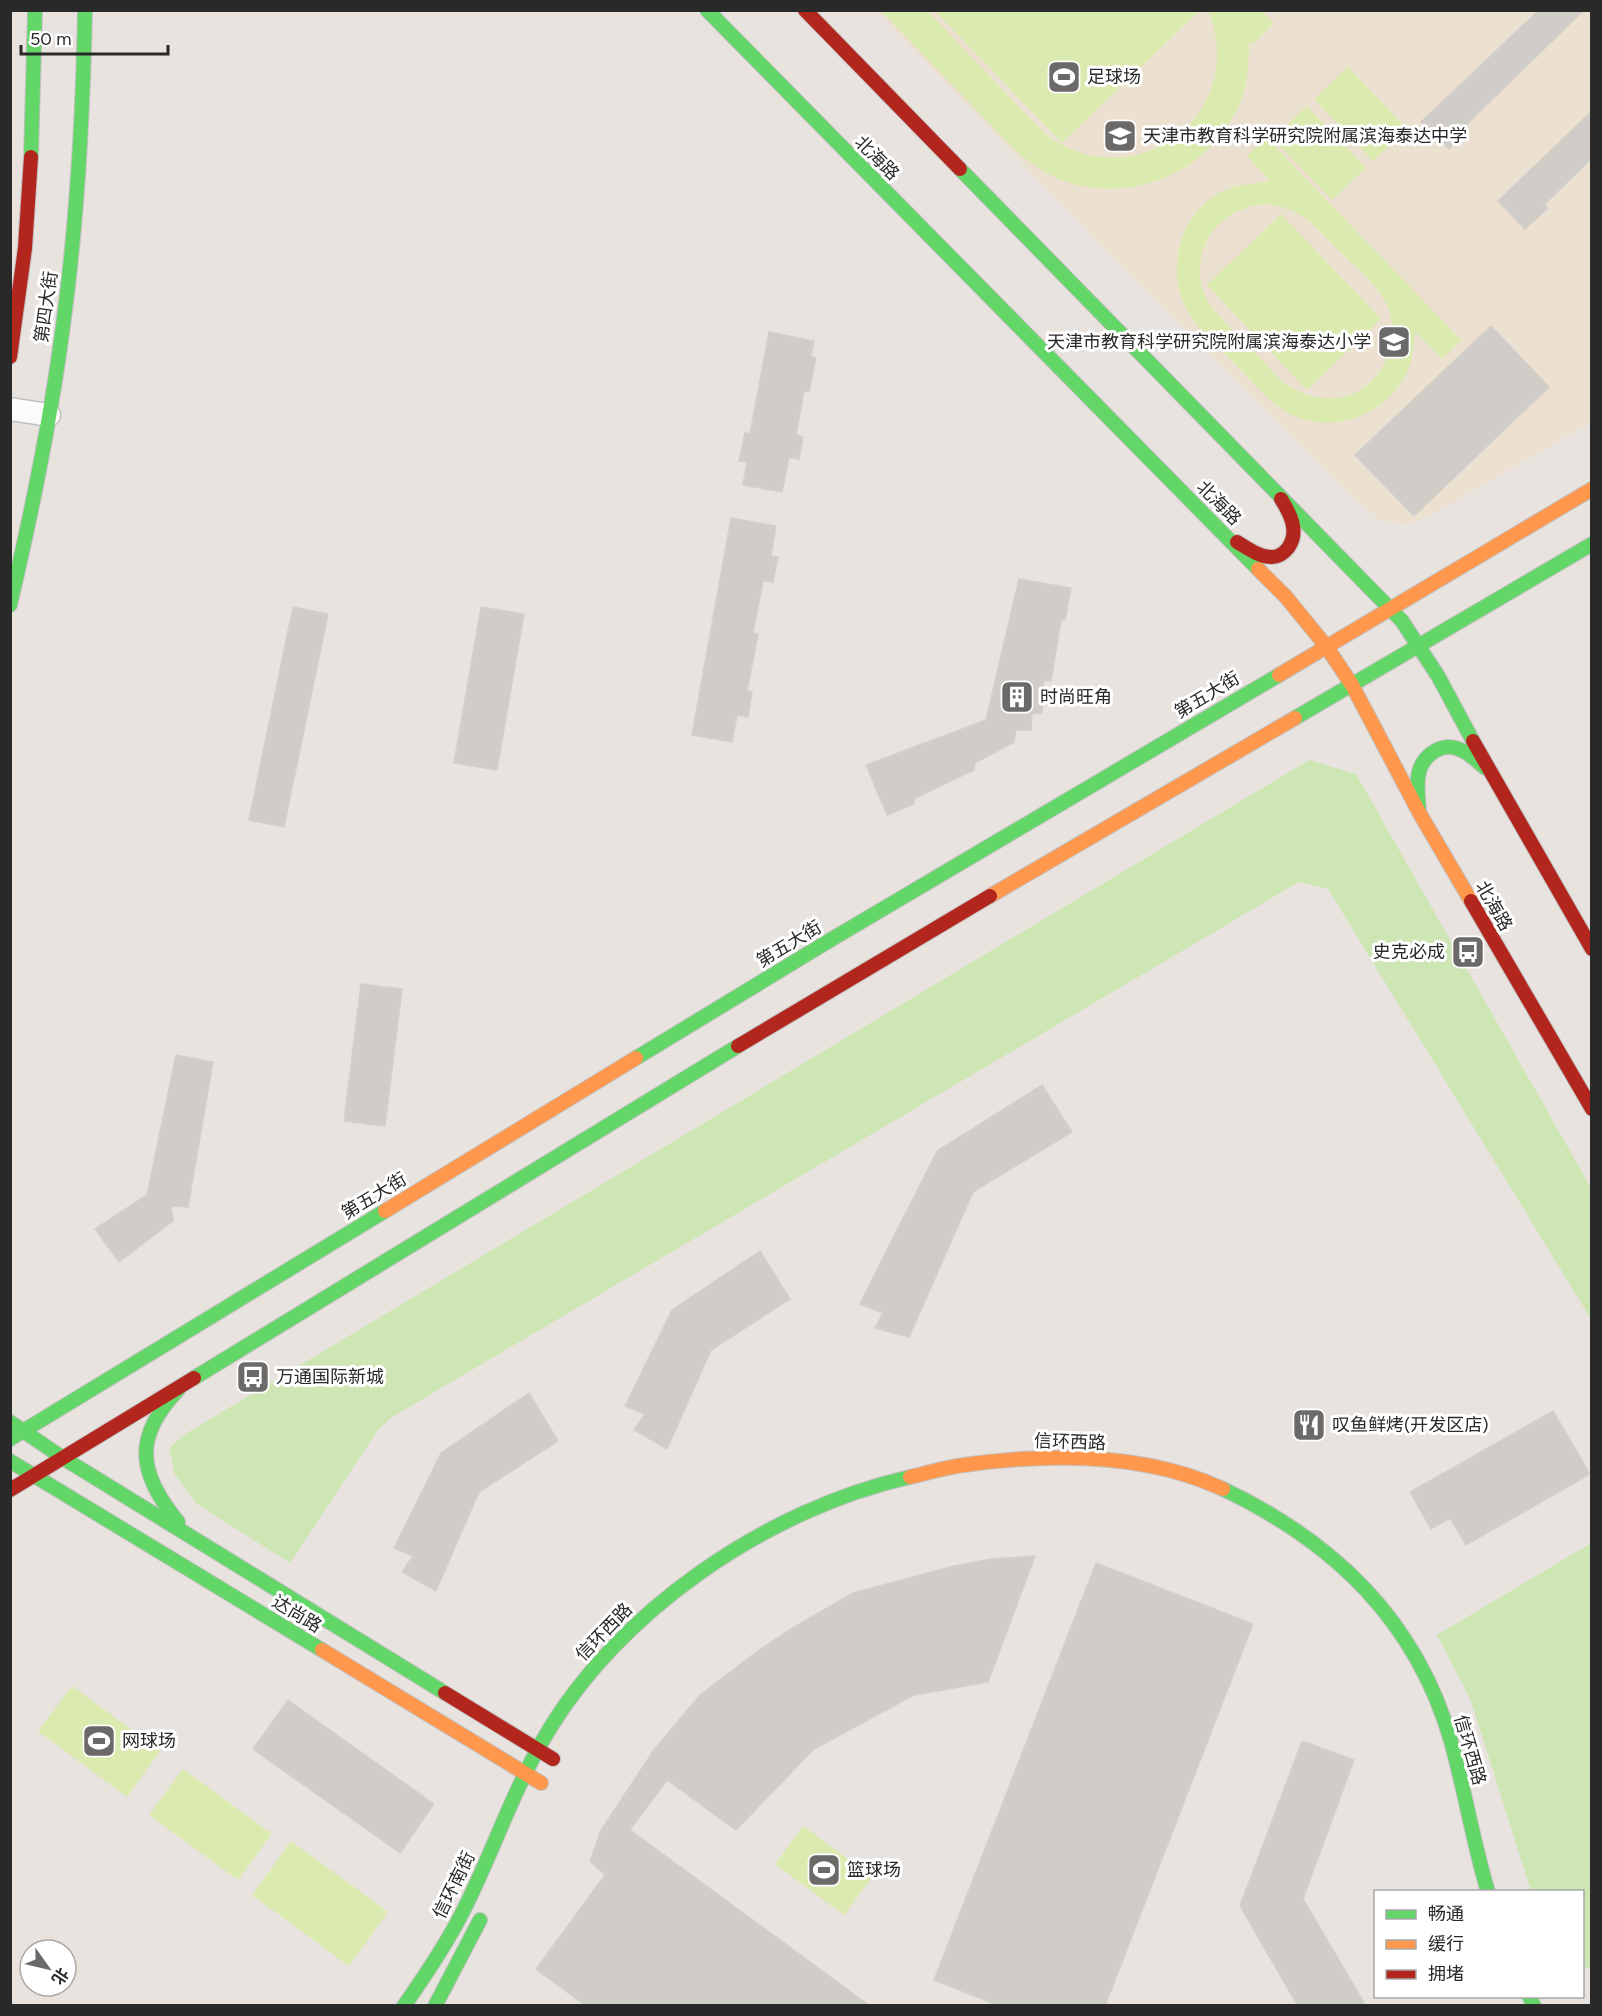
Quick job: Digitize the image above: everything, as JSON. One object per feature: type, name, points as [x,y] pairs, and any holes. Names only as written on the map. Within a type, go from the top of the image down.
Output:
[{"type":"main road","name":"第四大街","points":[[10,357],[25,248],[30,179],[35,10]]},
{"type":"main road","name":"第四大街","points":[[10,605],[38,488],[77,212],[85,10]]},
{"type":"main road","name":"北海路","points":[[707,10],[1226,535],[1286,597],[1326,646],[1335,676],[1352,685],[1420,814],[1592,1109]]},
{"type":"main road","points":[[805,10],[1390,607],[1419,645],[1592,949]]},
{"type":"main road","points":[[1226,535],[1261,555],[1273,557],[1282,555],[1290,547],[1294,534],[1288,509],[1274,489]]},
{"type":"main road","name":"第五大街","points":[[10,1439],[832,939],[1326,646],[1356,634],[1390,607],[1592,489]]},
{"type":"main road","points":[[10,1490],[853,976],[1592,544]]},
{"type":"main road","points":[[1336,552],[1372,571]]},
{"type":"main road","points":[[1336,552],[1358,592]]},
{"type":"main road","points":[[1415,581],[1460,568]]},
{"type":"main road","points":[[1406,627],[1426,595],[1460,568]]},
{"type":"main road","points":[[1286,597],[1311,617],[1329,627],[1374,636]]},
{"type":"main road","points":[[1286,597],[1296,622],[1297,632]]},
{"type":"main road","points":[[1406,627],[1482,608]]},
{"type":"main road","points":[[1451,643],[1461,627],[1482,608]]},
{"type":"main road","points":[[1282,726],[1335,676],[1356,634]]},
{"type":"main road","points":[[1376,686],[1385,647]]},
{"type":"main road","points":[[1257,687],[1292,650]]},
{"type":"main road","points":[[1447,662],[1450,687],[1459,715]]},
{"type":"main road","points":[[1377,703],[1390,758]]},
{"type":"main road","points":[[1420,814],[1417,785],[1422,762],[1437,749],[1451,745],[1467,751],[1491,774]]},
{"type":"main road","points":[[186,1383],[158,1412],[150,1426],[146,1456],[152,1485],[160,1501],[202,1542]]},
{"type":"main road","points":[[10,1422],[63,1458]]},
{"type":"main road","name":"信环西路","points":[[525,1773],[549,1727],[592,1668],[640,1618],[689,1579],[748,1541],[812,1510],[881,1485],[971,1462],[1053,1457],[1150,1466],[1220,1488],[1287,1523],[1330,1554],[1351,1573],[1385,1611],[1425,1678],[1448,1733],[1456,1759],[1477,1858],[1487,1890]]},
{"type":"main road","name":"达尚路","points":[[34,1476],[525,1773],[539,1789],[556,1754],[537,1748],[63,1458]]},
{"type":"main road","points":[[10,1461],[34,1476]]},
{"type":"main road","name":"信环南街","points":[[404,2006],[436,1958],[465,1908],[525,1773]]},
{"type":"main road","points":[[435,2006],[486,1906]]},
{"type":"street","points":[[10,409],[49,415]]},
{"type":"shaded area","name":"天津市教育科学研究院附属滨海泰达小学","points":[[877,11],[1591,11],[1591,423],[1434,513],[1408,525],[1381,520],[1357,501],[1116,261]]},
{"type":"green space","points":[[881,11],[927,11],[1045,134],[1079,152],[1114,158],[1147,152],[1176,136],[1199,113],[1213,83],[1217,49],[1208,11],[1262,11],[1274,23],[1253,44],[1249,41],[1248,71],[1241,100],[1230,123],[1214,143],[1196,160],[1175,173],[1128,188],[1103,189],[1062,180],[1040,169],[1020,155]]},
{"type":"green space","name":"足球场","points":[[935,11],[1199,11],[1062,143]]},
{"type":"green space","points":[[1348,67],[1407,129],[1373,161],[1314,99]]},
{"type":"green space","points":[[1307,106],[1366,168],[1332,200],[1273,139]]},
{"type":"green space","points":[[1266,137],[1461,340],[1442,359],[1415,332],[1411,362],[1398,387],[1387,399],[1358,417],[1325,423],[1308,421],[1284,411],[1211,340],[1187,310],[1177,280],[1177,264],[1185,233],[1192,219],[1202,206],[1220,192],[1270,181],[1247,156]],"holes":[[[1264,204],[1296,213],[1312,224],[1375,286],[1390,314],[1392,328],[1388,356],[1373,380],[1362,389],[1349,395],[1321,398],[1308,395],[1283,382],[1221,318],[1205,297],[1200,279],[1201,261],[1206,243],[1215,228],[1227,218],[1248,207]]]},
{"type":"green space","points":[[1281,214],[1381,319],[1307,390],[1207,285]]},
{"type":"green space","points":[[1309,760],[1356,774],[1591,1188],[1591,1319],[1328,889],[1299,882],[392,1417],[378,1430],[290,1563],[197,1504],[175,1475],[169,1448],[187,1433]]},
{"type":"green space","points":[[1591,1543],[1592,1969],[1584,1967],[1584,1890],[1531,1890],[1470,1698],[1437,1635]]},
{"type":"green space","name":"网球场","points":[[72,1686],[160,1751],[127,1797],[38,1731]]},
{"type":"green space","name":"网球场","points":[[183,1769],[272,1834],[238,1880],[149,1815]]},
{"type":"green space","name":"篮球场","points":[[803,1826],[872,1877],[844,1915],[775,1864]]},
{"type":"green space","points":[[291,1841],[388,1912],[349,1966],[252,1895]]},
{"type":"building","points":[[1539,10],[1584,10],[1466,125],[1469,129],[1449,149],[1421,122]]},
{"type":"building","points":[[1592,111],[1592,158],[1544,205],[1548,208],[1525,229],[1498,201]]},
{"type":"building","points":[[1491,326],[1549,387],[1414,516],[1355,455]]},
{"type":"building","points":[[769,332],[814,341],[811,356],[816,358],[809,392],[804,391],[796,435],[803,437],[799,459],[789,457],[782,492],[743,485],[747,462],[739,461],[745,433],[750,434]]},
{"type":"building","points":[[731,518],[776,526],[771,556],[778,557],[773,582],[763,581],[753,633],[758,634],[747,691],[752,692],[748,717],[737,715],[732,742],[692,735]]},
{"type":"building","name":"时尚旺角","points":[[1019,579],[1071,588],[1065,620],[1061,620],[1051,681],[1044,680],[1042,713],[1032,714],[1031,730],[1016,730],[1014,742],[975,763],[974,770],[915,798],[914,804],[887,815],[866,765],[986,720]]},
{"type":"building","points":[[293,607],[328,614],[284,827],[249,820]]},
{"type":"building","points":[[481,607],[524,614],[497,770],[454,763]]},
{"type":"building","points":[[361,984],[402,989],[385,1126],[344,1121]]},
{"type":"building","points":[[176,1055],[213,1062],[188,1207],[171,1206],[173,1221],[119,1262],[95,1229],[147,1195]]},
{"type":"building","points":[[1042,1085],[1072,1132],[973,1192],[909,1337],[875,1328],[883,1313],[860,1304],[937,1151]]},
{"type":"building","points":[[760,1251],[790,1299],[711,1350],[667,1449],[634,1430],[645,1414],[625,1406],[672,1310]]},
{"type":"building","points":[[529,1393],[558,1441],[479,1492],[436,1591],[402,1572],[413,1556],[394,1548],[441,1453]]},
{"type":"building","points":[[1553,1411],[1590,1474],[1466,1545],[1450,1518],[1431,1529],[1410,1492]]},
{"type":"building","points":[[1035,1556],[988,1682],[914,1695],[814,1749],[736,1830],[667,1780],[630,1830],[870,2006],[586,2006],[536,1969],[605,1875],[590,1861],[601,1830],[654,1750],[700,1695],[759,1650],[853,1593],[954,1566],[991,1559]]},
{"type":"building","points":[[1096,1563],[1253,1624],[1105,2006],[1000,2006],[934,1980]]},
{"type":"building","points":[[288,1700],[434,1804],[400,1853],[253,1749]]},
{"type":"building","points":[[1302,1741],[1354,1760],[1303,1899],[1366,2006],[1298,2006],[1240,1906]]},
{"type":"traffic: fast","points":[[31,157],[35,10]]},
{"type":"traffic: fast","points":[[10,605],[42,458],[65,310],[79,160],[85,10]]},
{"type":"traffic: fast","points":[[707,10],[1258,569]]},
{"type":"traffic: fast","points":[[960,169],[1402,621],[1438,676],[1473,741]]},
{"type":"traffic: fast","points":[[1295,718],[1592,544]]},
{"type":"traffic: fast","points":[[636,1058],[832,939],[1279,675]]},
{"type":"traffic: fast","points":[[1419,810],[1417,786],[1419,772],[1424,761],[1432,753],[1439,749],[1454,747],[1467,753],[1485,768]]},
{"type":"traffic: fast","points":[[194,1378],[738,1046]]},
{"type":"traffic: fast","points":[[10,1439],[385,1211]]},
{"type":"traffic: fast","points":[[178,1390],[163,1407],[153,1424],[146,1455],[155,1487],[178,1522]]},
{"type":"traffic: fast","points":[[10,1422],[63,1458],[445,1693]]},
{"type":"traffic: fast","points":[[10,1461],[322,1650]]},
{"type":"traffic: fast","points":[[404,2006],[463,1911],[523,1778],[543,1740],[574,1693],[611,1649],[653,1609],[700,1572],[750,1541],[803,1514],[856,1492],[910,1477]]},
{"type":"traffic: fast","points":[[1223,1489],[1301,1534],[1335,1560],[1366,1589],[1393,1622],[1416,1658],[1436,1698],[1451,1741],[1487,1890]]},
{"type":"traffic: fast","points":[[435,2006],[480,1920]]},
{"type":"traffic: fast","points":[[1530,1998],[1534,2006]]},
{"type":"traffic: slow","points":[[1279,675],[1592,489]]},
{"type":"traffic: slow","points":[[1258,569],[1286,597],[1326,646],[1352,685],[1420,814],[1471,901]]},
{"type":"traffic: slow","points":[[990,896],[1295,718]]},
{"type":"traffic: slow","points":[[385,1211],[636,1058]]},
{"type":"traffic: slow","points":[[910,1477],[951,1467],[996,1461],[1029,1458],[1096,1459],[1161,1468],[1223,1489]]},
{"type":"traffic: slow","points":[[322,1650],[541,1783]]},
{"type":"traffic: jam","points":[[805,10],[960,169]]},
{"type":"traffic: jam","points":[[10,357],[25,248],[31,157]]},
{"type":"traffic: jam","points":[[1237,542],[1262,556],[1272,557],[1285,552],[1292,542],[1293,529],[1288,510],[1281,499]]},
{"type":"traffic: jam","points":[[1473,741],[1592,949]]},
{"type":"traffic: jam","points":[[738,1046],[990,896]]},
{"type":"traffic: jam","points":[[1471,901],[1592,1109]]},
{"type":"traffic: jam","points":[[10,1490],[194,1378]]},
{"type":"traffic: jam","points":[[445,1693],[553,1759]]},
{"type":"place","name":"足球场","points":[[1064,77]]},
{"type":"place","name":"天津市教育科学研究院附属滨海泰达中学","points":[[1120,136]]},
{"type":"place","name":"天津市教育科学研究院附属滨海泰达小学","points":[[1394,342]]},
{"type":"place","name":"时尚旺角","points":[[1017,697]]},
{"type":"place","name":"史克必成","points":[[1468,952]]},
{"type":"place","name":"万通国际新城","points":[[253,1377]]},
{"type":"place","name":"叹鱼鲜烤(开发区店)","points":[[1309,1425]]},
{"type":"place","name":"网球场","points":[[99,1741]]},
{"type":"place","name":"篮球场","points":[[824,1870]]}]
